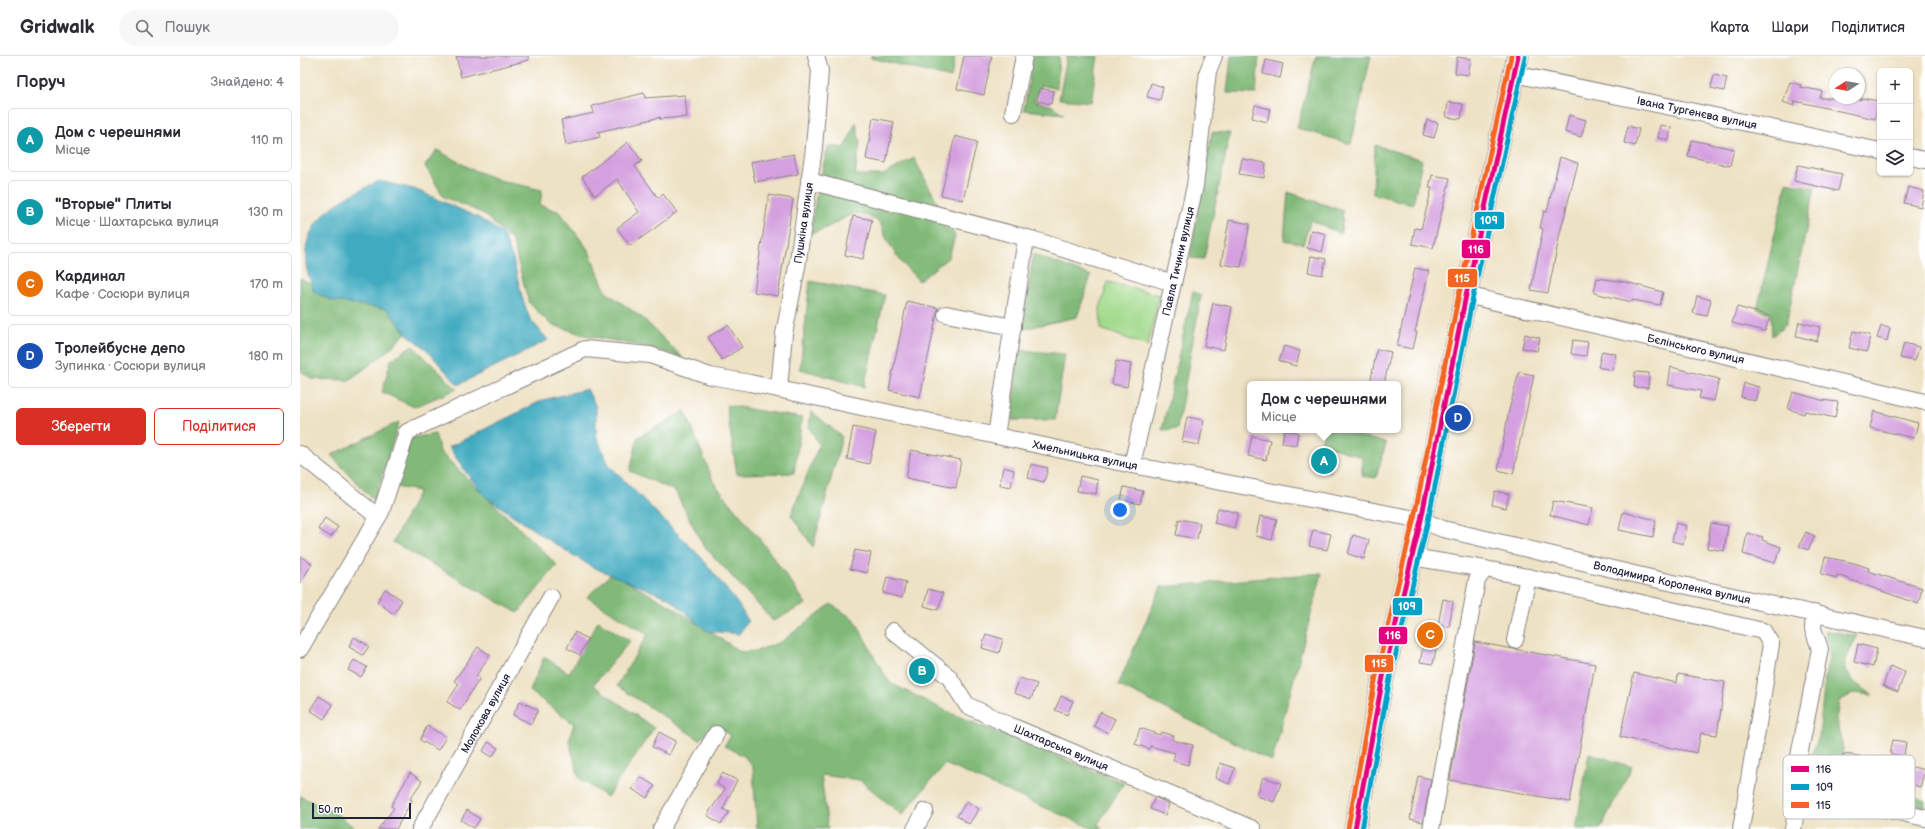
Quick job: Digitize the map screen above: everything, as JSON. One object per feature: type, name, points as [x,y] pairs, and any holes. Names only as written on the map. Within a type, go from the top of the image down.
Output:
[{"type":"main road","points":[[1355,829],[1383,677],[1421,520],[1466,295],[1516,65]]},
{"type":"street","name":"Пушкіна вулиця","points":[[779,389],[784,334],[797,267],[809,181],[820,71],[816,56]]},
{"type":"street","points":[[1013,113],[1024,56]]},
{"type":"street","name":"Павла Тичини вулиця","points":[[1132,465],[1196,186],[1208,71],[1214,56]]},
{"type":"street","name":"Івана Тургенєва вулиця","points":[[1516,65],[1877,150]]},
{"type":"street","points":[[1913,158],[1925,160]]},
{"type":"street","points":[[809,181],[1026,238],[1173,283]]},
{"type":"street","points":[[996,436],[1026,238]]},
{"type":"street","name":"Бєлінського вулиця","points":[[1466,295],[1925,402]]},
{"type":"street","points":[[946,314],[1012,327]]},
{"type":"street","name":"Хмельницька вулиця","points":[[300,649],[380,514],[407,432],[585,349],[650,355],[710,376],[779,389],[1132,465],[1421,520]]},
{"type":"street","points":[[300,454],[380,514]]},
{"type":"street","name":"Володимира Короленка вулиця","points":[[1421,520],[1443,529],[1655,579],[1925,638]]},
{"type":"street","points":[[1412,558],[1528,577],[1763,631],[1771,644],[1741,829]]},
{"type":"street","points":[[1432,828],[1473,596],[1478,580],[1485,569]]},
{"type":"street","points":[[1515,640],[1528,577]]},
{"type":"street","name":"Молокова вулиця","points":[[420,829],[552,597]]},
{"type":"street","points":[[1799,755],[1820,649],[1813,629],[1814,613]]},
{"type":"street","name":"Шахтарська вулиця","points":[[893,631],[949,677],[967,705],[1002,722],[1253,829]]},
{"type":"street","points":[[661,829],[716,734]]},
{"type":"street","points":[[915,829],[925,811]]},
{"type":"street","points":[[1915,816],[1925,818]]},
{"type":"street","points":[[1793,829],[1795,819]]},
{"type":"green space","points":[[871,56],[955,56],[951,78],[871,58]]},
{"type":"green space","points":[[1033,56],[1059,56],[1057,89],[1041,85],[1034,101],[1052,106],[1064,114],[1024,110]]},
{"type":"green space","points":[[1067,56],[1098,56],[1091,102],[1059,99]]},
{"type":"green space","points":[[1231,56],[1259,56],[1256,94],[1227,93]]},
{"type":"green space","points":[[1316,56],[1371,56],[1351,144],[1297,128]]},
{"type":"green space","points":[[856,122],[860,144],[855,175],[883,175],[914,158],[955,236],[949,257],[919,281],[891,247],[880,222],[866,215],[854,213],[822,230],[811,233],[816,197],[828,146],[845,148]]},
{"type":"green space","points":[[1212,132],[1230,133],[1204,259],[1190,258]]},
{"type":"green space","points":[[1375,145],[1422,160],[1413,204],[1373,194]]},
{"type":"green space","points":[[437,150],[471,169],[499,180],[542,190],[540,205],[560,212],[589,251],[606,292],[644,319],[683,358],[652,348],[585,335],[550,324],[529,303],[512,240],[482,213],[444,197],[425,166]]},
{"type":"green space","points":[[1787,182],[1815,188],[1786,325],[1772,336],[1771,314],[1757,309]]},
{"type":"green space","points":[[1288,192],[1343,211],[1341,234],[1311,220],[1303,244],[1284,240]]},
{"type":"green space","points":[[1033,254],[1091,276],[1077,317],[1023,329]]},
{"type":"green space","points":[[300,278],[342,298],[387,309],[406,333],[383,355],[349,380],[312,379],[300,370]]},
{"type":"green space","points":[[810,281],[885,295],[864,387],[800,369]]},
{"type":"green space","points":[[1108,282],[1159,295],[1148,346],[1101,329],[1100,308]]},
{"type":"green space","points":[[1193,291],[1201,296],[1177,429],[1162,430]]},
{"type":"green space","points":[[412,345],[457,389],[414,407],[382,392],[391,360]]},
{"type":"green space","points":[[1019,350],[1065,354],[1055,420],[1012,420]]},
{"type":"green space","points":[[726,405],[802,418],[794,473],[737,474]]},
{"type":"green space","points":[[685,411],[714,483],[766,547],[806,604],[773,621],[703,545],[675,491],[630,471],[638,437]]},
{"type":"green space","points":[[811,411],[842,437],[813,547],[791,515],[819,445],[809,427]]},
{"type":"green space","points":[[399,422],[374,501],[331,455]]},
{"type":"green space","points":[[1323,433],[1348,433],[1386,443],[1376,478],[1362,476],[1362,457],[1321,444]]},
{"type":"green space","points":[[435,434],[440,452],[557,565],[518,613],[393,542],[419,491],[396,487],[411,438]]},
{"type":"green space","points":[[612,573],[674,608],[741,652],[756,651],[781,642],[831,604],[855,620],[890,683],[948,712],[1124,783],[1098,824],[1102,829],[1094,829],[945,764],[902,815],[860,780],[821,775],[828,829],[757,829],[753,767],[744,756],[724,746],[731,736],[714,724],[700,740],[617,686],[648,634],[587,597]]},
{"type":"green space","points":[[1322,573],[1272,761],[1118,685],[1161,587]]},
{"type":"green space","points":[[598,621],[630,641],[593,685],[654,728],[607,797],[579,778],[569,740],[574,724],[530,691],[544,657],[569,673]]},
{"type":"green space","points":[[1825,630],[1857,636],[1844,667],[1855,683],[1873,695],[1854,693],[1839,701],[1836,720],[1843,748],[1842,755],[1811,755],[1819,737],[1825,678],[1830,651]]},
{"type":"green space","points":[[1589,753],[1632,767],[1600,829],[1576,829]]},
{"type":"green space","points":[[300,796],[337,814],[356,829],[300,829]]},
{"type":"green space","points":[[1915,797],[1925,801],[1925,807],[1915,804]]},
{"type":"water","points":[[379,181],[414,189],[433,197],[479,218],[502,233],[513,259],[522,297],[530,319],[548,340],[458,385],[426,349],[406,333],[387,309],[333,301],[314,292],[306,265],[306,248],[310,234],[317,222],[338,203]]},
{"type":"water","points":[[587,389],[596,407],[596,435],[609,465],[701,557],[738,604],[748,621],[739,634],[707,631],[669,598],[592,567],[541,535],[485,496],[467,474],[449,447],[543,400]]},
{"type":"building","points":[[456,56],[528,56],[529,60],[461,77]]},
{"type":"building","points":[[964,56],[992,56],[984,95],[957,89]]},
{"type":"building","points":[[1457,57],[1471,59],[1468,75],[1455,73]]},
{"type":"building","points":[[1266,60],[1283,64],[1280,78],[1263,74]]},
{"type":"building","points":[[1714,75],[1727,78],[1724,91],[1711,88]]},
{"type":"building","points":[[1790,82],[1801,85],[1800,87],[1822,91],[1820,98],[1829,98],[1829,104],[1865,104],[1865,99],[1877,101],[1877,107],[1875,119],[1795,101],[1794,106],[1783,102]]},
{"type":"building","points":[[1151,83],[1163,87],[1160,100],[1147,97]]},
{"type":"building","points":[[1040,88],[1054,91],[1051,104],[1037,101]]},
{"type":"building","points":[[644,93],[645,98],[685,95],[687,117],[659,119],[661,117],[598,132],[600,137],[566,145],[561,120],[594,113],[592,106]]},
{"type":"building","points":[[1448,102],[1463,104],[1461,119],[1446,117]]},
{"type":"building","points":[[1255,105],[1270,109],[1267,122],[1252,118]]},
{"type":"building","points":[[1569,115],[1586,120],[1581,137],[1565,132]]},
{"type":"building","points":[[873,118],[894,122],[886,163],[866,159]]},
{"type":"building","points":[[1427,120],[1438,123],[1434,138],[1423,135]]},
{"type":"building","points":[[1660,125],[1671,127],[1669,140],[1658,138]]},
{"type":"building","points":[[1628,126],[1639,129],[1635,146],[1624,143]]},
{"type":"building","points":[[955,136],[977,142],[963,200],[941,195]]},
{"type":"building","points":[[1692,140],[1734,149],[1730,166],[1688,156]]},
{"type":"building","points":[[628,142],[642,161],[635,166],[658,198],[663,194],[677,212],[630,246],[617,228],[639,212],[617,179],[595,196],[582,177]]},
{"type":"building","points":[[794,154],[798,174],[755,182],[751,162]]},
{"type":"building","points":[[1560,157],[1578,163],[1560,233],[1548,293],[1531,290],[1543,229],[1540,228],[1544,211],[1547,212]]},
{"type":"building","points":[[1242,159],[1266,163],[1264,178],[1239,174]]},
{"type":"building","points":[[1798,165],[1842,174],[1838,191],[1794,181]]},
{"type":"building","points":[[1432,175],[1450,178],[1433,248],[1412,244],[1415,228],[1421,229],[1432,188],[1429,188]]},
{"type":"building","points":[[1908,187],[1924,191],[1921,207],[1904,203]]},
{"type":"building","points":[[769,195],[793,199],[778,296],[754,292]]},
{"type":"building","points":[[853,216],[872,220],[863,259],[845,255]]},
{"type":"building","points":[[1229,220],[1250,224],[1241,267],[1221,264]]},
{"type":"building","points":[[1311,230],[1326,234],[1322,252],[1307,248]]},
{"type":"building","points":[[1311,256],[1326,259],[1322,275],[1308,272]]},
{"type":"building","points":[[1415,268],[1429,271],[1415,332],[1417,332],[1413,349],[1397,346]]},
{"type":"building","points":[[1597,278],[1626,282],[1663,292],[1660,305],[1632,300],[1632,302],[1594,293]]},
{"type":"building","points":[[1697,296],[1711,300],[1707,316],[1693,313]]},
{"type":"building","points":[[907,301],[938,308],[920,397],[889,390]]},
{"type":"building","points":[[1213,303],[1232,307],[1224,350],[1204,346]]},
{"type":"building","points":[[1737,307],[1770,316],[1765,331],[1732,323]]},
{"type":"building","points":[[1799,322],[1820,327],[1817,341],[1796,336]]},
{"type":"building","points":[[728,325],[742,347],[722,360],[708,337]]},
{"type":"building","points":[[1881,326],[1890,328],[1887,341],[1877,338]]},
{"type":"building","points":[[1853,331],[1870,335],[1867,352],[1849,348]]},
{"type":"building","points":[[1525,334],[1540,338],[1537,351],[1522,348]]},
{"type":"building","points":[[1573,340],[1588,342],[1586,356],[1571,354]]},
{"type":"building","points":[[1904,343],[1919,347],[1915,361],[1900,358]]},
{"type":"building","points":[[1284,346],[1300,351],[1296,366],[1279,361]]},
{"type":"building","points":[[1377,349],[1391,352],[1385,381],[1371,381]]},
{"type":"building","points":[[1602,351],[1616,354],[1612,370],[1598,367]]},
{"type":"building","points":[[1116,361],[1131,364],[1127,387],[1112,384]]},
{"type":"building","points":[[1671,367],[1719,379],[1714,401],[1699,398],[1701,391],[1668,385]]},
{"type":"building","points":[[1519,372],[1534,375],[1513,474],[1498,470],[1509,410]]},
{"type":"building","points":[[1635,372],[1649,373],[1648,388],[1634,387]]},
{"type":"building","points":[[1744,383],[1759,387],[1755,401],[1741,397]]},
{"type":"building","points":[[1793,392],[1821,400],[1838,402],[1835,418],[1805,411],[1804,414],[1788,409]]},
{"type":"building","points":[[1874,411],[1918,423],[1914,438],[1870,428]]},
{"type":"building","points":[[1187,417],[1204,420],[1199,445],[1182,442]]},
{"type":"building","points":[[853,427],[876,432],[869,464],[847,459]]},
{"type":"building","points":[[1284,433],[1298,433],[1296,445],[1282,443]]},
{"type":"building","points":[[1252,436],[1270,440],[1266,460],[1248,456]]},
{"type":"building","points":[[911,450],[961,460],[956,488],[906,478]]},
{"type":"building","points":[[1317,450],[1335,454],[1331,473],[1313,469]]},
{"type":"building","points":[[1031,464],[1048,468],[1044,482],[1028,478]]},
{"type":"building","points":[[1003,467],[1014,470],[1011,487],[1000,485]]},
{"type":"building","points":[[1080,476],[1098,480],[1096,494],[1077,491]]},
{"type":"building","points":[[1124,487],[1143,491],[1140,504],[1121,500]]},
{"type":"building","points":[[1495,491],[1509,494],[1506,508],[1492,505]]},
{"type":"building","points":[[1553,501],[1593,508],[1589,525],[1550,515]]},
{"type":"building","points":[[1218,508],[1238,513],[1234,528],[1214,523]]},
{"type":"building","points":[[1623,512],[1656,520],[1653,537],[1619,530]]},
{"type":"building","points":[[1260,516],[1277,519],[1272,540],[1256,536]]},
{"type":"building","points":[[325,518],[338,527],[331,537],[318,529]]},
{"type":"building","points":[[1179,519],[1200,523],[1197,539],[1176,535]]},
{"type":"building","points":[[1676,523],[1687,526],[1683,544],[1672,541]]},
{"type":"building","points":[[1711,523],[1728,526],[1724,551],[1707,548]]},
{"type":"building","points":[[1313,530],[1331,534],[1327,550],[1309,546]]},
{"type":"building","points":[[1806,532],[1815,536],[1808,550],[1799,546]]},
{"type":"building","points":[[1747,533],[1763,537],[1762,540],[1781,547],[1775,563],[1743,554]]},
{"type":"building","points":[[1353,535],[1369,540],[1364,559],[1348,554]]},
{"type":"building","points":[[855,550],[871,553],[867,573],[850,569]]},
{"type":"building","points":[[300,556],[312,564],[300,583]]},
{"type":"building","points":[[1825,557],[1854,563],[1869,568],[1868,571],[1922,588],[1918,604],[1837,575],[1837,578],[1821,574]]},
{"type":"building","points":[[887,577],[906,582],[902,598],[883,593]]},
{"type":"building","points":[[385,589],[402,600],[394,614],[377,602]]},
{"type":"building","points":[[928,589],[943,593],[938,610],[924,606]]},
{"type":"building","points":[[1443,599],[1453,601],[1449,627],[1438,625]]},
{"type":"building","points":[[1428,623],[1441,626],[1433,664],[1420,662]]},
{"type":"building","points":[[575,632],[588,639],[580,655],[567,648]]},
{"type":"building","points":[[986,634],[1003,639],[999,653],[982,648]]},
{"type":"building","points":[[354,637],[369,646],[363,655],[349,647]]},
{"type":"building","points":[[1475,642],[1595,664],[1570,802],[1450,780]]},
{"type":"building","points":[[1858,644],[1877,649],[1873,667],[1854,662]]},
{"type":"building","points":[[478,647],[490,655],[476,676],[480,678],[460,710],[447,702],[459,684],[454,681]]},
{"type":"building","points":[[354,660],[367,667],[361,677],[348,670]]},
{"type":"building","points":[[1890,666],[1905,672],[1898,692],[1883,686]]},
{"type":"building","points":[[1634,673],[1677,683],[1678,674],[1725,682],[1717,735],[1701,733],[1697,753],[1620,737]]},
{"type":"building","points":[[1020,678],[1037,684],[1031,699],[1014,693]]},
{"type":"building","points":[[319,696],[333,705],[324,719],[310,710]]},
{"type":"building","points":[[1061,696],[1073,701],[1067,715],[1055,710]]},
{"type":"building","points":[[520,701],[538,710],[531,724],[513,715]]},
{"type":"building","points":[[1100,712],[1115,719],[1108,733],[1094,726]]},
{"type":"building","points":[[427,726],[446,737],[438,750],[420,740]]},
{"type":"building","points":[[1140,728],[1160,735],[1161,732],[1174,736],[1172,740],[1193,745],[1188,765],[1173,761],[1175,753],[1150,746],[1149,749],[1135,744]]},
{"type":"building","points":[[659,732],[676,741],[669,755],[652,747]]},
{"type":"building","points":[[1893,740],[1906,742],[1904,755],[1890,754]]},
{"type":"building","points":[[488,742],[498,748],[492,757],[483,751]]},
{"type":"building","points":[[1220,763],[1235,768],[1229,784],[1215,778]]},
{"type":"building","points":[[1915,768],[1925,770],[1920,787],[1915,786]]},
{"type":"building","points":[[410,773],[422,781],[410,799],[412,800],[396,829],[378,829],[394,808],[391,806]]},
{"type":"building","points":[[722,773],[737,780],[723,809],[729,812],[721,824],[707,815],[725,789],[717,784]]},
{"type":"building","points":[[1418,776],[1431,779],[1423,822],[1410,819]]},
{"type":"building","points":[[640,777],[655,786],[647,798],[632,789]]},
{"type":"building","points":[[1263,777],[1281,783],[1274,802],[1257,796]]},
{"type":"building","points":[[1155,797],[1169,804],[1165,815],[1150,809]]},
{"type":"building","points":[[967,801],[979,809],[969,824],[957,816]]},
{"type":"building","points":[[467,810],[480,819],[474,828],[461,820]]},
{"type":"transit line","name":"115","points":[[1348,828],[1376,676],[1414,518],[1459,294],[1511,56]]},
{"type":"transit line","name":"116","points":[[1355,829],[1383,677],[1421,520],[1466,295],[1518,56]]},
{"type":"transit line","name":"109","points":[[1362,829],[1390,678],[1428,521],[1473,296],[1525,57]]},
{"type":"place","name":"Тролейбусне депо","points":[[1458,418]]},
{"type":"place","name":"Дом с черешнями","points":[[1324,461]]},
{"type":"place","name":"Кардинал","points":[[1430,635]]},
{"type":"place","name":"\"Вторые\" Плиты","points":[[922,671]]}]
